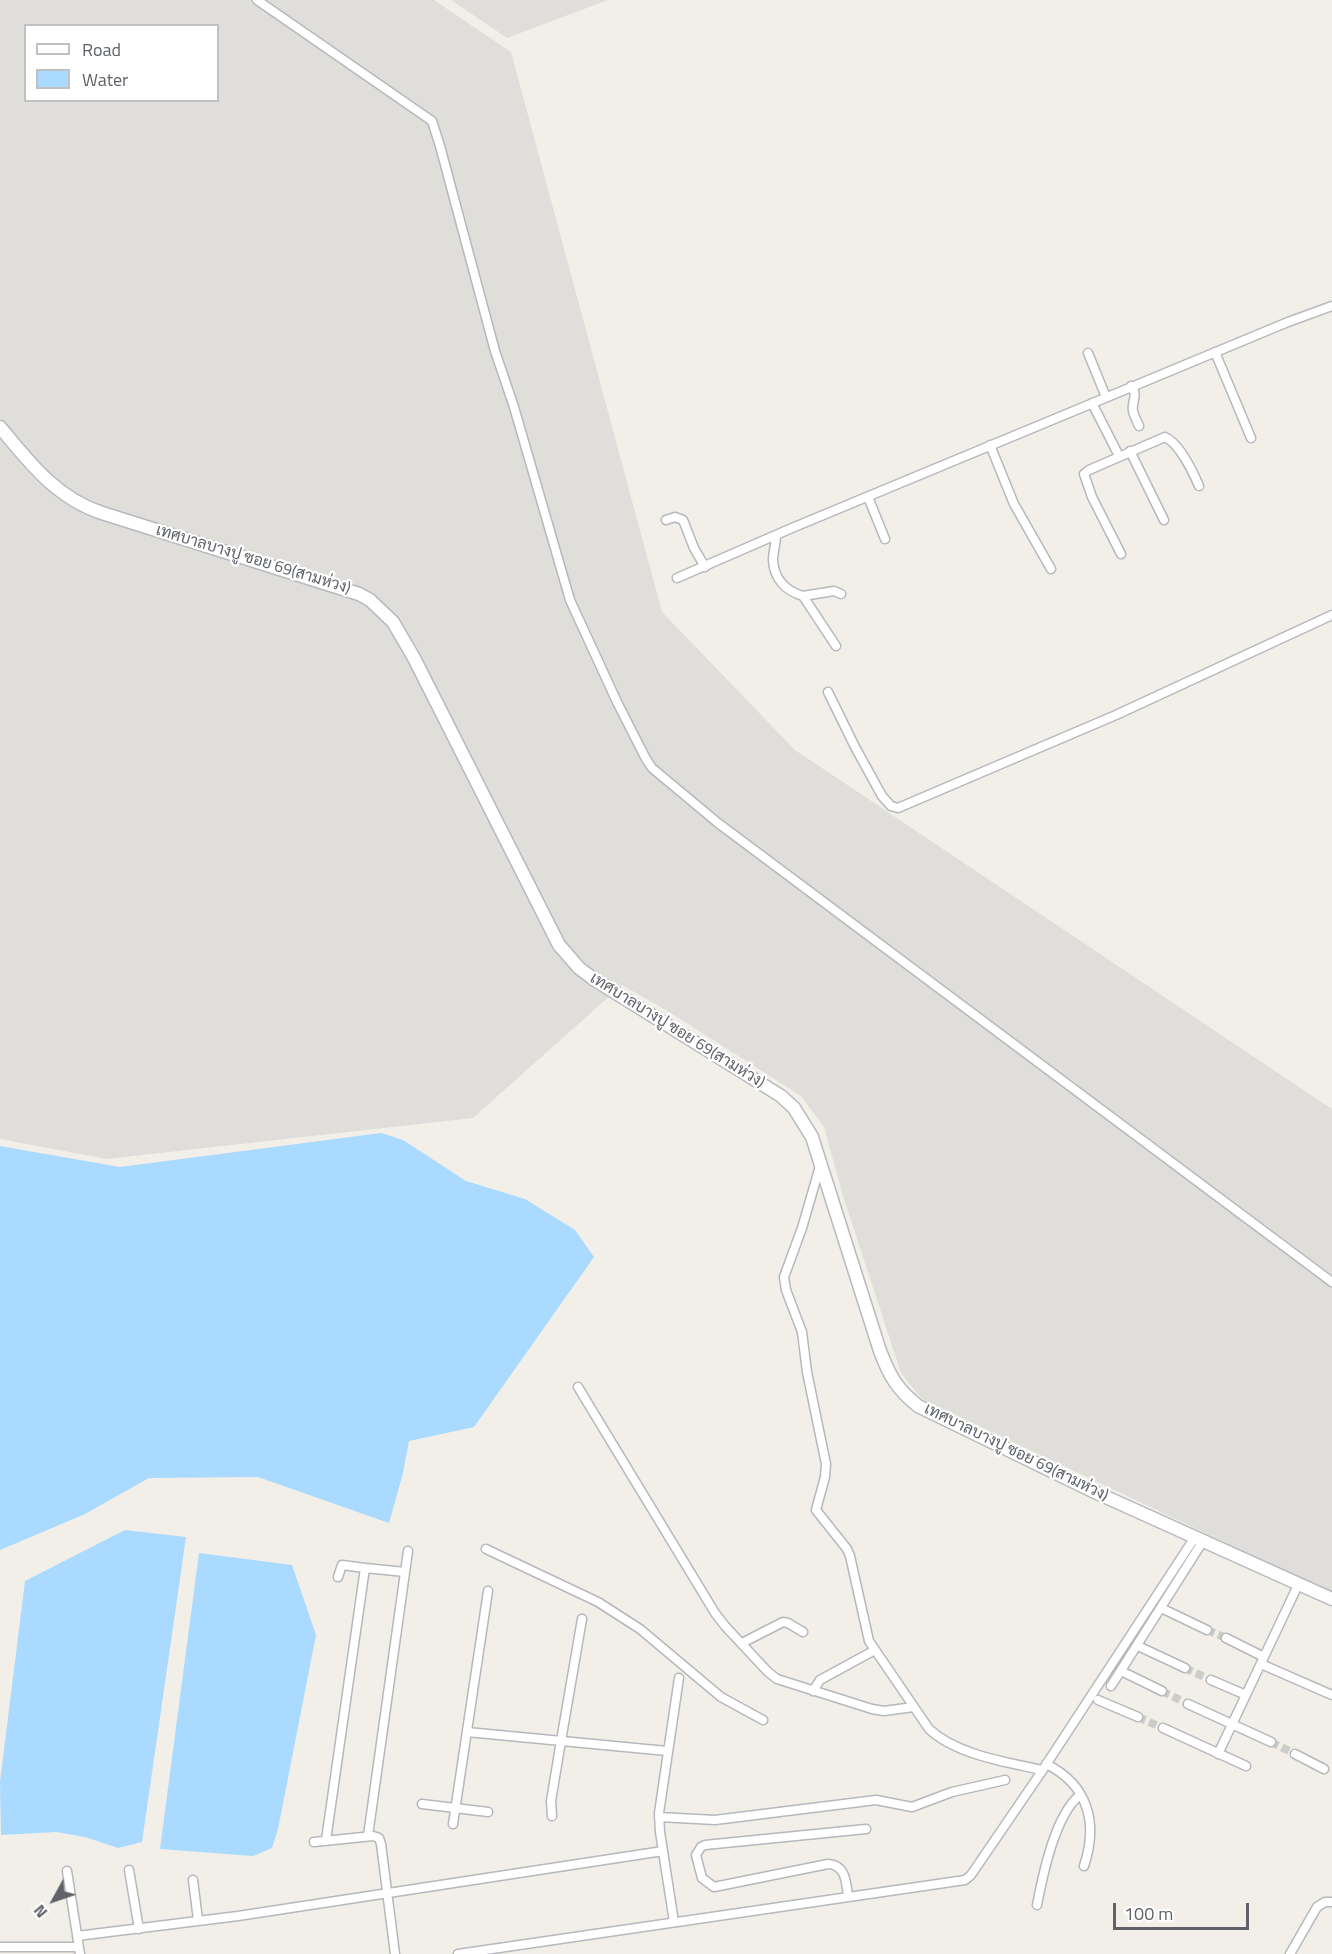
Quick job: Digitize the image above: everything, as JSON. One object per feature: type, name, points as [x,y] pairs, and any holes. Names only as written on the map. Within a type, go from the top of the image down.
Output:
[{"type":"street","points":[[257,0],[432,121],[443,154],[495,351],[514,406],[570,600],[646,759],[661,777],[718,823],[1332,1282]]},
{"type":"street","points":[[677,578],[1131,386],[1332,306]]},
{"type":"street","points":[[1088,352],[1106,397]]},
{"type":"street","points":[[1215,352],[1251,438]]},
{"type":"street","points":[[1131,386],[1136,398],[1132,407],[1139,426]]},
{"type":"street","points":[[1092,403],[1119,456]]},
{"type":"street","name":"เทศบาลบางปู ซอย 69(สามห่วง)","points":[[0,426],[42,476],[59,491],[78,502],[102,513],[301,576],[344,587],[376,605],[393,622],[559,945],[579,968],[595,980],[781,1096],[804,1121],[821,1162],[880,1351],[893,1381],[903,1394],[918,1406],[1097,1493],[1332,1599]]},
{"type":"street","points":[[1121,554],[1092,497],[1084,474],[1130,451],[1168,437],[1185,459],[1199,486]]},
{"type":"street","points":[[990,445],[1014,504],[1051,569]]},
{"type":"street","points":[[1130,451],[1164,520]]},
{"type":"street","points":[[868,497],[885,539]]},
{"type":"street","points":[[666,520],[675,517],[683,520],[694,548],[705,567]]},
{"type":"street","points":[[776,535],[773,562],[783,585],[789,591],[803,596],[834,591],[841,594]]},
{"type":"street","points":[[803,596],[836,646]]},
{"type":"street","points":[[828,692],[878,790],[886,801],[898,808],[1116,715],[1332,615]]},
{"type":"street","points":[[821,1162],[802,1228],[785,1272],[784,1283],[802,1332],[807,1372],[826,1464],[816,1510],[847,1549],[868,1636],[913,1707],[935,1735],[978,1756],[1058,1770],[1070,1780],[1088,1811],[1091,1831],[1090,1846],[1084,1866]]},
{"type":"street","points":[[578,1387],[715,1613],[772,1676],[878,1711],[913,1707]]},
{"type":"street","points":[[1111,1686],[1161,1608],[1199,1539]]},
{"type":"street","points":[[458,1954],[965,1880],[971,1875],[1199,1539]]},
{"type":"street","points":[[486,1549],[598,1602],[640,1629],[721,1697],[763,1720]]},
{"type":"street","points":[[368,1836],[408,1551]]},
{"type":"street","points":[[338,1577],[342,1565],[405,1572]]},
{"type":"street","points":[[326,1840],[365,1568]]},
{"type":"street","points":[[1218,1754],[1299,1583]]},
{"type":"street","points":[[453,1824],[488,1591]]},
{"type":"street","points":[[1161,1608],[1207,1630]]},
{"type":"street","points":[[552,1816],[551,1801],[582,1619]]},
{"type":"street","points":[[742,1643],[783,1622],[803,1632]]},
{"type":"street","points":[[1226,1638],[1262,1660],[1332,1695]]},
{"type":"street","points":[[1138,1646],[1185,1668]]},
{"type":"street","points":[[813,1691],[820,1680],[875,1650]]},
{"type":"street","points":[[1121,1671],[1162,1691]]},
{"type":"street","points":[[674,1922],[659,1817],[679,1678]]},
{"type":"street","points":[[1211,1680],[1246,1695]]},
{"type":"street","points":[[1098,1700],[1138,1717]]},
{"type":"street","points":[[1188,1704],[1271,1742]]},
{"type":"street","points":[[1163,1728],[1246,1766]]},
{"type":"street","points":[[467,1732],[667,1751]]},
{"type":"street","points":[[1296,1754],[1324,1768]]},
{"type":"street","points":[[659,1817],[715,1820],[876,1800],[912,1807],[952,1792],[1005,1780]]},
{"type":"street","points":[[1037,1905],[1044,1869],[1065,1812],[1078,1792]]},
{"type":"street","points":[[422,1804],[488,1812]]},
{"type":"street","points":[[848,1896],[844,1872],[835,1864],[714,1887],[702,1878],[696,1855],[705,1845],[866,1829]]},
{"type":"street","points":[[314,1842],[368,1836],[376,1836],[381,1840],[394,1954]]},
{"type":"street","points":[[77,1936],[139,1929],[663,1851]]},
{"type":"street","points":[[129,1870],[139,1929]]},
{"type":"street","points":[[0,1947],[79,1950],[67,1871]]},
{"type":"street","points":[[193,1880],[198,1920]]},
{"type":"street","points":[[1290,1954],[1317,1907],[1325,1902],[1332,1902]]},
{"type":"shaded area","points":[[0,0],[434,0],[511,52],[662,612],[795,750],[1332,1109],[1332,1593],[922,1399],[901,1373],[843,1196],[824,1127],[801,1096],[666,1010],[622,985],[473,1118],[107,1159],[0,1139]]},
{"type":"shaded area","points":[[451,0],[608,0],[507,38]]},
{"type":"water","points":[[381,1133],[403,1140],[466,1181],[525,1199],[575,1230],[594,1257],[474,1427],[409,1441],[389,1523],[258,1477],[149,1478],[85,1514],[0,1550],[0,1146],[120,1167]]},
{"type":"water","points":[[125,1530],[186,1537],[142,1842],[118,1848],[85,1837],[56,1832],[1,1835],[0,1782],[25,1581]]},
{"type":"water","points":[[199,1553],[292,1565],[316,1635],[278,1829],[272,1848],[253,1856],[160,1849]]},
{"type":"tunnel","points":[[1207,1630],[1226,1638]]},
{"type":"tunnel","points":[[1185,1668],[1211,1680]]},
{"type":"tunnel","points":[[1162,1691],[1188,1704]]},
{"type":"tunnel","points":[[1138,1717],[1163,1728]]},
{"type":"tunnel","points":[[1271,1742],[1295,1754]]}]
